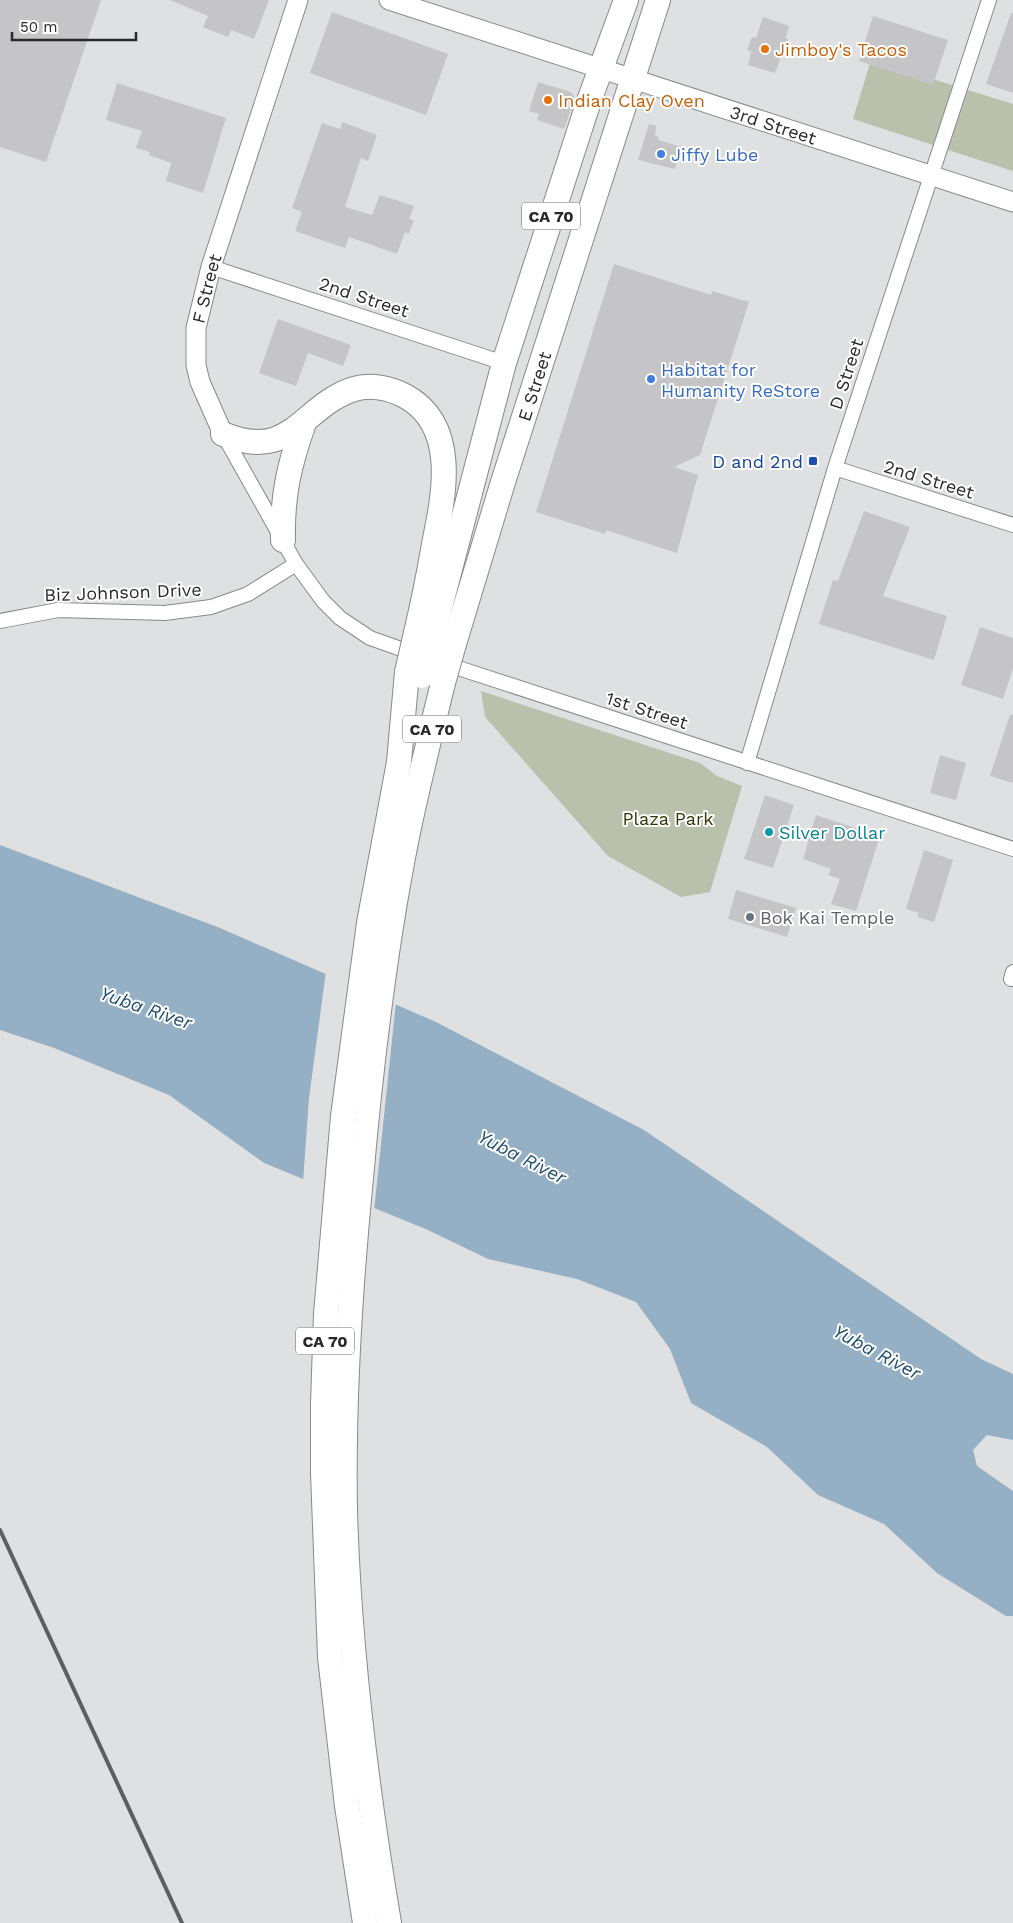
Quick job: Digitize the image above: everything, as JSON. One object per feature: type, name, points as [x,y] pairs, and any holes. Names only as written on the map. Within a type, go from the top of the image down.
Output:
[{"type":"highway","name":"E Street","points":[[365,1923],[347,1806],[330,1657],[323,1483],[323,1404],[326,1314],[344,1116],[369,922],[399,762],[424,677],[504,363],[600,69],[626,0]]},
{"type":"highway","name":"E Street","points":[[434,638],[503,482],[658,0]]},
{"type":"highway","points":[[223,434],[238,440],[271,440],[281,438],[340,395],[356,388],[376,387],[392,390],[409,398],[423,411],[434,426],[443,458],[444,492],[434,638]]},
{"type":"highway","points":[[283,540],[285,487],[290,463],[304,423]]},
{"type":"highway","name":"E Street","points":[[389,1923],[372,1821],[356,1688],[346,1511],[346,1363],[363,1152],[381,993],[394,908],[420,774],[424,677]]},
{"type":"main road","name":"F Street","points":[[223,434],[200,382],[196,365],[196,328],[211,267],[298,0]]},
{"type":"main road","name":"3rd Street","points":[[389,0],[1013,202]]},
{"type":"street","name":"D Street","points":[[747,763],[835,468],[989,0]]},
{"type":"street","name":"2nd Street","points":[[211,267],[504,363]]},
{"type":"street","name":"F Street","points":[[223,434],[296,564]]},
{"type":"street","name":"2nd Street","points":[[835,468],[1013,525]]},
{"type":"street","name":"1st Street","points":[[296,564],[323,601],[340,618],[370,638],[1013,849]]},
{"type":"street","name":"Biz Johnson Drive","points":[[0,621],[58,610],[165,613],[211,608],[235,600],[296,564]]},
{"type":"green space","points":[[871,60],[1013,104],[1013,171],[853,119]]},
{"type":"green space","name":"Plaza Park","points":[[481,691],[700,763],[717,776],[742,786],[710,892],[681,897],[608,856],[485,717]]},
{"type":"water","name":"Yuba River","points":[[0,845],[220,928],[436,1022],[644,1130],[981,1359],[1013,1374],[1013,1440],[987,1435],[973,1450],[977,1466],[1013,1491],[1013,1616],[1006,1616],[937,1573],[884,1524],[818,1495],[767,1447],[691,1403],[670,1349],[636,1302],[577,1279],[488,1259],[428,1230],[264,1163],[169,1095],[54,1048],[0,1030]]},
{"type":"pier","points":[[326,971],[396,1002],[374,1211],[303,1182],[309,1098]]},
{"type":"building","points":[[0,0],[101,0],[46,162],[0,147]]},
{"type":"building","points":[[170,0],[269,0],[254,39],[231,30],[228,37],[203,27],[208,16]]},
{"type":"building","points":[[332,12],[448,54],[426,115],[310,73]]},
{"type":"building","points":[[1011,13],[1013,13],[1013,93],[986,84]]},
{"type":"building","points":[[873,16],[948,40],[933,85],[859,61]]},
{"type":"building","points":[[763,17],[789,26],[786,38],[788,39],[775,73],[748,65],[751,52],[747,50],[752,37],[756,38]]},
{"type":"building","points":[[538,82],[571,92],[575,98],[564,129],[537,120],[539,114],[529,111]]},
{"type":"building","points":[[117,83],[226,118],[203,193],[166,181],[171,163],[149,155],[150,152],[136,148],[142,131],[106,120]]},
{"type":"building","points":[[342,122],[377,135],[368,161],[361,158],[345,207],[372,215],[380,195],[414,206],[409,219],[414,220],[409,234],[405,232],[397,254],[349,237],[345,248],[295,231],[302,212],[292,208],[322,123],[340,129]]},
{"type":"building","points":[[649,124],[656,126],[655,136],[659,137],[658,140],[682,147],[675,169],[638,160]]},
{"type":"building","name":"Habitat for Humanity ReStore","points":[[614,264],[711,295],[712,291],[749,302],[700,455],[674,467],[698,475],[677,553],[606,530],[605,534],[536,512]]},
{"type":"building","points":[[278,319],[351,345],[343,366],[308,353],[296,386],[259,373]]},
{"type":"building","points":[[864,511],[910,527],[883,596],[947,616],[934,660],[819,624],[833,580],[838,581]]},
{"type":"building","points":[[980,627],[1013,638],[1013,668],[1003,699],[961,685]]},
{"type":"building","points":[[1010,715],[1013,715],[1013,783],[990,776]]},
{"type":"building","points":[[940,755],[966,763],[956,800],[930,793]]},
{"type":"building","name":"Silver Dollar","points":[[765,795],[794,805],[773,868],[744,859]]},
{"type":"building","points":[[816,815],[880,836],[856,911],[831,904],[840,879],[828,875],[831,869],[803,859]]},
{"type":"building","points":[[924,850],[953,860],[934,922],[917,917],[919,913],[906,909]]},
{"type":"building","points":[[736,890],[796,908],[787,937],[728,919]]},
{"type":"railway","points":[[0,1530],[182,1923]]},
{"type":"place","name":"Jimboy's Tacos","points":[[765,49]]},
{"type":"place","name":"Indian Clay Oven","points":[[548,100]]},
{"type":"place","name":"Jiffy Lube","points":[[661,154]]},
{"type":"place","name":"Habitat for Humanity ReStore","points":[[651,379]]},
{"type":"place","name":"D and 2nd","points":[[813,461]]},
{"type":"place","name":"Silver Dollar","points":[[769,832]]},
{"type":"place","name":"Bok Kai Temple","points":[[750,917]]}]
